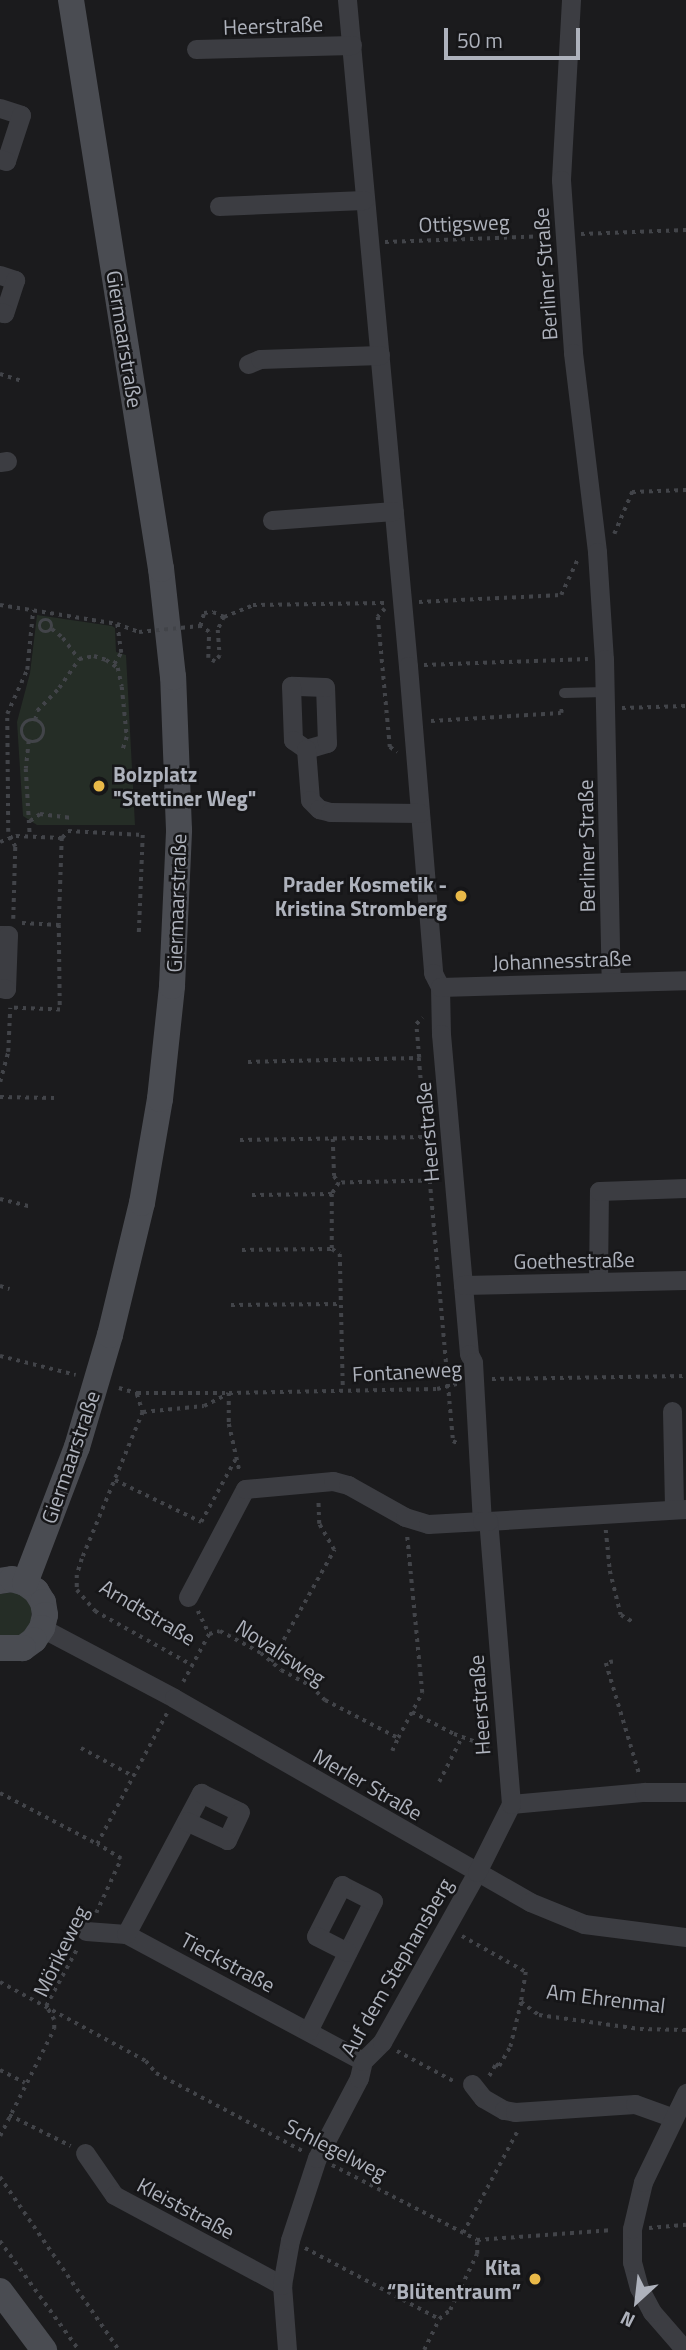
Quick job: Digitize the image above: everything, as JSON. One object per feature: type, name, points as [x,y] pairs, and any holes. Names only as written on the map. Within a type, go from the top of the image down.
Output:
[{"type":"main road","name":"Giermaarstraße","points":[[42,1628],[45,1615],[43,1602],[12,1582],[81,1435],[110,1335],[142,1203],[160,1099],[173,986],[179,830],[173,677],[160,569],[71,0]]},
{"type":"main road","points":[[3,1654],[23,1648],[34,1640],[42,1628]]},
{"type":"main road","points":[[0,2291],[44,2350]]},
{"type":"street","name":"Heerstraße","points":[[347,0],[394,511],[397,603],[408,666],[433,973],[440,987],[441,1034],[463,1285],[475,1383],[478,1449],[511,1804]]},
{"type":"street","name":"Berliner Straße","points":[[571,0],[561,180],[573,353],[596,548],[604,659],[611,982]]},
{"type":"street","name":"Heerstraße","points":[[195,50],[352,45]]},
{"type":"street","points":[[0,108],[21,115],[6,161],[0,159]]},
{"type":"street","points":[[219,206],[364,200]]},
{"type":"street","points":[[0,275],[15,280],[4,313],[0,312]]},
{"type":"street","points":[[248,364],[260,359],[380,355]]},
{"type":"street","points":[[272,520],[394,511]]},
{"type":"street","points":[[306,749],[307,787],[310,800],[319,809],[330,812],[420,813]]},
{"type":"street","points":[[3,988],[8,935],[6,929]]},
{"type":"street","name":"Johannesstraße","points":[[440,987],[686,980]]},
{"type":"street","points":[[598,1282],[599,1191],[686,1188]]},
{"type":"street","name":"Goethestraße","points":[[463,1285],[686,1280]]},
{"type":"street","points":[[244,1489],[333,1481],[348,1485],[405,1517],[428,1524],[680,1509],[671,1411]]},
{"type":"street","name":"Arndtstraße","points":[[188,1597],[244,1489]]},
{"type":"street","name":"Merler Straße","points":[[42,1628],[174,1698],[530,1902],[584,1924],[686,1937]]},
{"type":"street","points":[[477,1872],[511,1804],[645,1792],[686,1792]]},
{"type":"street","points":[[126,1934],[186,1821]]},
{"type":"street","name":"Auf dem Stephansberg","points":[[287,2350],[282,2285],[290,2240],[317,2158],[359,2078],[363,2061],[382,2042],[477,1872]]},
{"type":"street","name":"Tieckstraße","points":[[86,1931],[126,1934],[363,2061]]},
{"type":"street","points":[[308,2031],[343,1965],[347,1952]]},
{"type":"street","points":[[472,2084],[483,2098],[504,2110],[635,2104],[674,2118]]},
{"type":"street","points":[[679,2343],[652,2312],[639,2288],[632,2262],[632,2229],[643,2182],[686,2093]]},
{"type":"street","name":"Kleiststraße","points":[[85,2153],[114,2195],[282,2285]]},
{"type":"lane","points":[[564,693],[605,700]]},
{"type":"path","name":"Ottigsweg","points":[[369,243],[686,230]]},
{"type":"path","points":[[0,374],[24,382]]},
{"type":"path","points":[[0,605],[117,624],[139,632],[200,625],[209,632],[208,658],[215,662],[219,656],[218,630],[224,617],[253,605],[397,603],[561,595],[580,555],[610,542],[632,492],[686,490]]},
{"type":"path","points":[[397,603],[378,617],[390,747],[408,759],[415,758]]},
{"type":"path","points":[[33,610],[27,670],[7,714],[10,839],[15,847],[6,929],[58,925]]},
{"type":"path","points":[[200,625],[204,613],[213,612],[224,617]]},
{"type":"path","points":[[114,664],[121,653],[117,624]]},
{"type":"path","points":[[52,629],[79,659]]},
{"type":"path","points":[[30,836],[26,769],[29,741],[25,737],[23,727],[35,720],[37,711],[59,688],[79,659],[94,656],[114,664],[120,675],[127,727],[127,743],[122,751]]},
{"type":"path","points":[[408,666],[604,659]]},
{"type":"path","points":[[412,722],[561,713],[564,693]]},
{"type":"path","points":[[605,700],[686,706]]},
{"type":"path","points":[[0,714],[7,714]]},
{"type":"path","points":[[29,741],[40,739],[43,734],[44,728],[35,720]]},
{"type":"path","points":[[30,821],[40,814],[72,818]]},
{"type":"path","points":[[10,1008],[60,1010],[58,925],[62,838],[68,831],[143,835],[139,933]]},
{"type":"path","points":[[0,842],[30,836],[62,838]]},
{"type":"path","points":[[0,1082],[8,1052],[10,1008],[3,988]]},
{"type":"path","name":"Heerstraße","points":[[429,1013],[416,1024],[453,1441],[471,1450],[478,1449]]},
{"type":"path","name":"Heerstraße","points":[[248,1062],[419,1058]]},
{"type":"path","points":[[0,1097],[54,1098]]},
{"type":"path","name":"Heerstraße","points":[[240,1140],[426,1138]]},
{"type":"path","points":[[333,1139],[334,1176],[339,1183]]},
{"type":"path","points":[[339,1183],[430,1181]]},
{"type":"path","points":[[332,1249],[332,1194],[339,1183]]},
{"type":"path","points":[[252,1195],[332,1194]]},
{"type":"path","points":[[0,1199],[31,1207]]},
{"type":"path","points":[[242,1250],[332,1249],[340,1254],[343,1390]]},
{"type":"path","points":[[0,1286],[10,1289]]},
{"type":"path","points":[[231,1305],[341,1304]]},
{"type":"path","points":[[0,1356],[76,1375]]},
{"type":"path","name":"Fontaneweg","points":[[119,1388],[137,1393],[437,1389],[485,1380],[686,1376]]},
{"type":"path","points":[[137,1393],[143,1412],[204,1406],[229,1393]]},
{"type":"path","points":[[229,1393],[227,1409],[235,1460],[244,1489]]},
{"type":"path","name":"Arndtstraße","points":[[143,1412],[77,1575],[77,1590],[95,1611],[192,1665]]},
{"type":"path","points":[[115,1480],[201,1522],[235,1460]]},
{"type":"path","points":[[271,1662],[334,1550],[319,1524],[317,1483]]},
{"type":"path","points":[[605,1514],[610,1571],[621,1615],[633,1622]]},
{"type":"path","points":[[392,1751],[422,1693],[405,1517]]},
{"type":"path","points":[[188,1597],[209,1634]]},
{"type":"path","name":"Novalisweg","points":[[174,1698],[209,1634],[220,1632],[261,1653],[311,1686],[325,1700],[398,1738]]},
{"type":"path","points":[[613,1662],[606,1663],[645,1792]]},
{"type":"path","points":[[97,1844],[174,1698]]},
{"type":"path","points":[[412,1712],[506,1755]]},
{"type":"path","points":[[439,1782],[462,1736]]},
{"type":"path","points":[[81,1748],[133,1776]]},
{"type":"path","name":"Mörikeweg","points":[[0,1793],[117,1854],[121,1866],[46,2006],[54,2021],[54,2029],[0,2136]]},
{"type":"path","name":"Am Ehrenmal","points":[[447,1927],[526,1972],[521,2003],[539,2015],[640,2029],[686,2029]]},
{"type":"path","name":"Schlegelweg","points":[[0,1982],[146,2061],[156,2073],[477,2240]]},
{"type":"path","points":[[496,2064],[499,2066],[510,2047],[521,2003]]},
{"type":"path","points":[[382,2042],[449,2081],[472,2084]]},
{"type":"path","points":[[0,2070],[25,2084]]},
{"type":"path","points":[[463,2233],[528,2111]]},
{"type":"path","points":[[9,2115],[85,2153]]},
{"type":"path","points":[[0,2177],[120,2350]]},
{"type":"path","points":[[424,2350],[439,2319],[450,2310],[477,2255],[477,2240],[686,2225]]},
{"type":"path","points":[[290,2240],[439,2319]]},
{"type":"path","points":[[0,2241],[79,2350]]},
{"type":"shaded area","points":[[37,615],[115,628],[116,652],[126,655],[135,825],[37,825],[23,816],[17,722],[30,673]]},
{"type":"shaded area","points":[[15,1592],[23,1595],[32,1608],[31,1624],[21,1636],[0,1636],[0,1594]]},
{"type":"place","name":"Bolzplatz \"Stettiner Weg\"","points":[[99,786]]},
{"type":"place","name":"Prader Kosmetik - Kristina Stromberg","points":[[461,896]]},
{"type":"place","name":"Kita “Blütentraum”","points":[[535,2279]]}]
